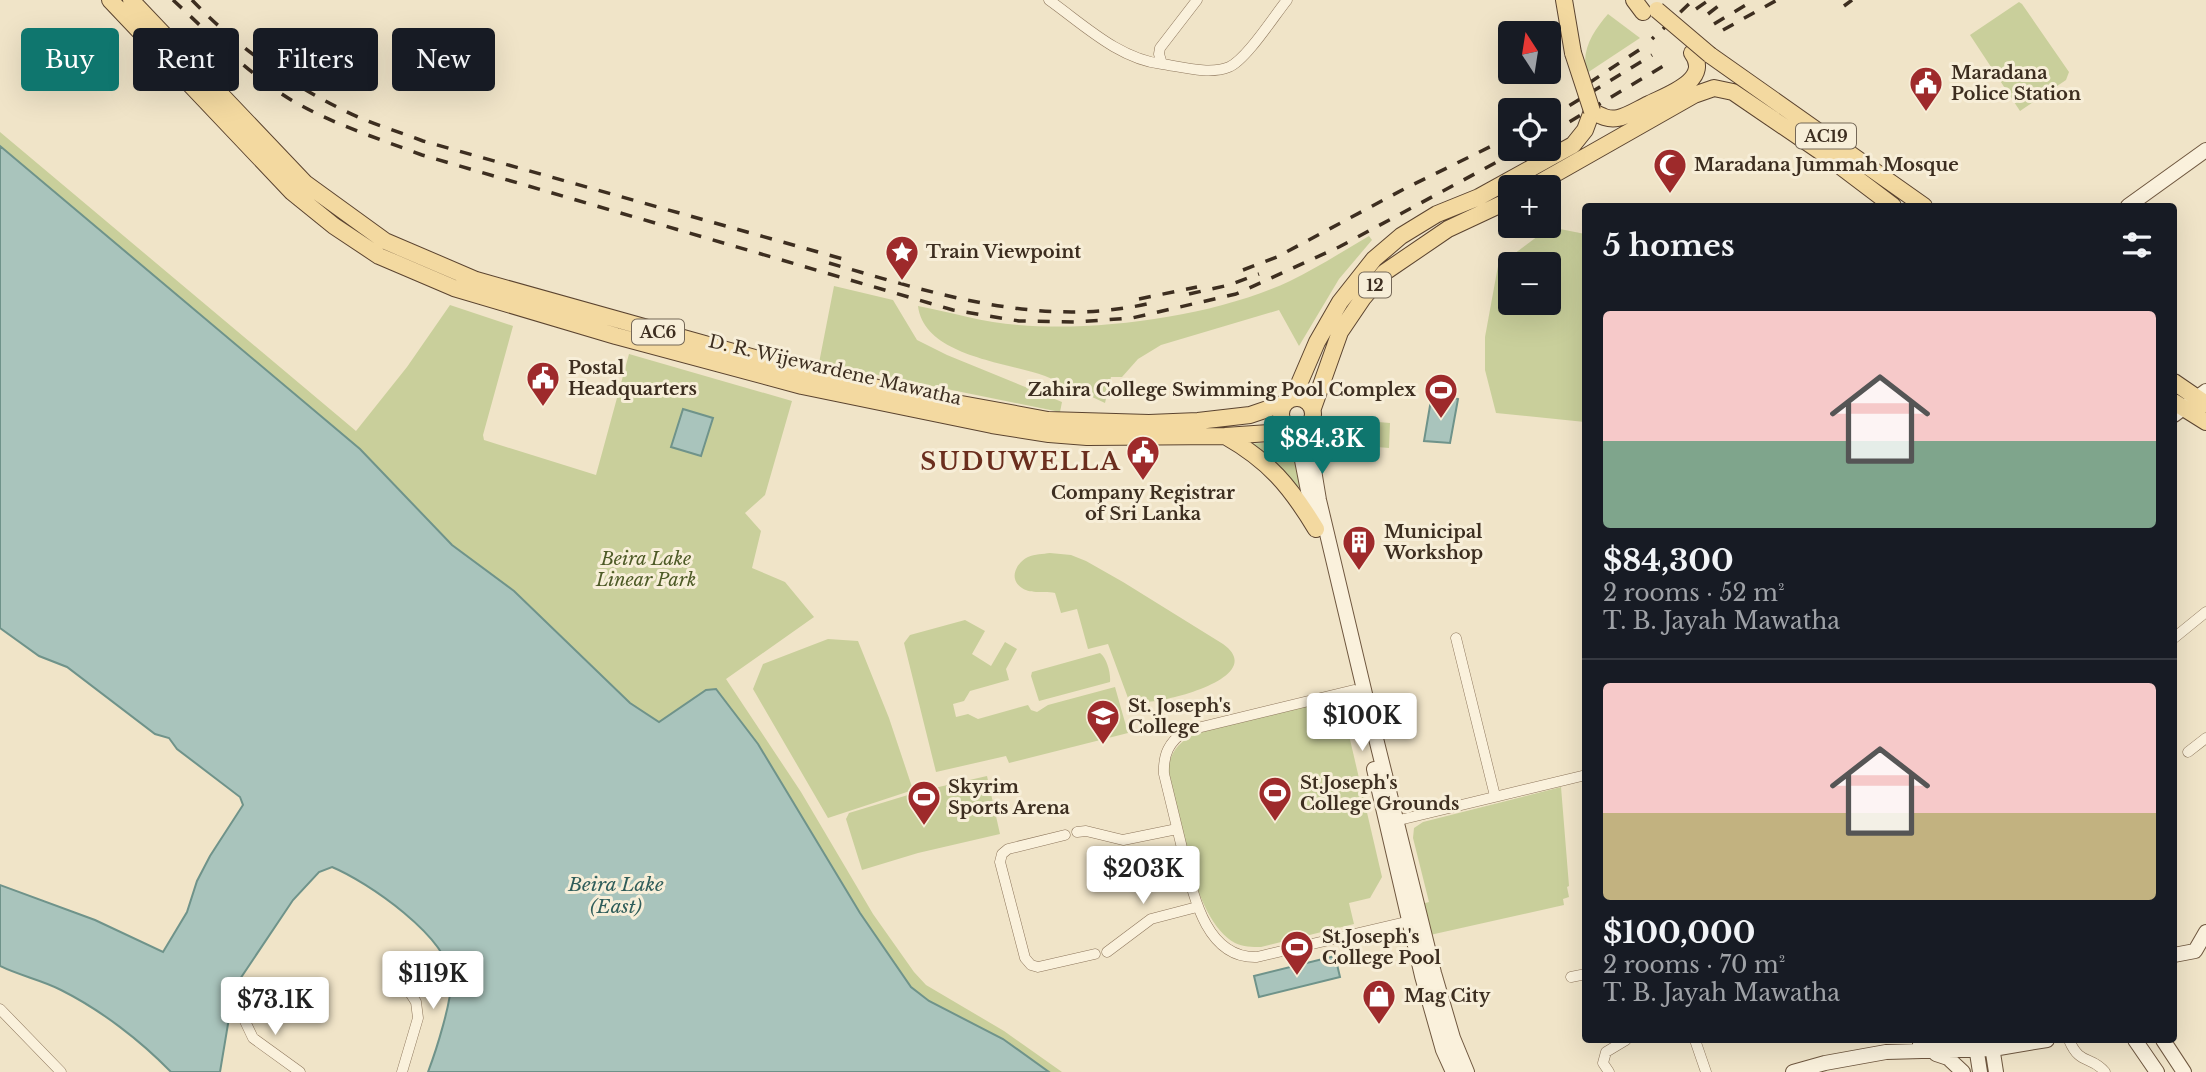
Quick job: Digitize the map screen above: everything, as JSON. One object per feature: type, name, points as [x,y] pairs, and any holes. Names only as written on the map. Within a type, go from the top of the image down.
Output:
[{"type":"main road","name":"D. R. Wijewardene Mawatha","points":[[110,0],[292,192],[334,226],[379,256],[454,288],[616,336],[803,379],[993,418],[1049,434],[1087,437],[1225,436],[1269,433],[1302,423]]},
{"type":"main road","name":"D. R. Wijewardene Mawatha","points":[[131,0],[305,183],[385,241],[476,280],[803,379]]},
{"type":"main road","points":[[1302,423],[1282,421],[1280,414],[1340,302],[1374,259],[1401,236],[1437,214],[1479,197],[1573,145],[1585,130],[1592,111],[1573,53],[1564,0]]},
{"type":"main road","points":[[1552,175],[1690,90],[1696,74],[1696,59],[1647,6]]},
{"type":"main road","name":"AC19","points":[[1647,6],[1710,55],[1920,203]]},
{"type":"main road","name":"AC19","points":[[1690,90],[1714,88],[1733,92],[1827,156],[1889,203]]},
{"type":"main road","points":[[1592,111],[1605,118],[1620,118],[1690,90]]},
{"type":"main road","points":[[2132,203],[2206,150]]},
{"type":"main road","name":"12","points":[[1302,423],[1340,332],[1385,272],[1448,229],[1498,206]]},
{"type":"main road","points":[[1401,236],[1413,253]]},
{"type":"main road","points":[[2177,384],[2203,397]]},
{"type":"main road","points":[[2177,409],[2203,397]]},
{"type":"main road","name":"D. R. Wijewardene Mawatha","points":[[993,418],[1149,423],[1250,415],[1289,400]]},
{"type":"main road","points":[[1289,400],[1305,400],[1302,423],[1315,529],[1354,690],[1453,1038],[1467,1072]]},
{"type":"main road","points":[[2177,409],[2206,422]]},
{"type":"main road","points":[[1302,423],[1392,821],[1410,921],[1443,1050],[1453,1072]]},
{"type":"main road","points":[[1225,436],[1264,461],[1282,479],[1315,529]]},
{"type":"main road","points":[[2177,954],[2201,950],[2206,932]]},
{"type":"main road","points":[[2137,1043],[2157,1072]]},
{"type":"main road","points":[[2166,1043],[2184,1072]]},
{"type":"main road","points":[[1793,1072],[1825,1063],[1927,1045],[1992,1044],[1996,1072]]},
{"type":"main road","points":[[1927,1045],[1948,1058],[1963,1072]]},
{"type":"main road","points":[[1975,1045],[1980,1072]]},
{"type":"street","points":[[1049,0],[1130,56],[1146,62],[1205,69],[1228,67],[1240,59],[1287,0]]},
{"type":"street","points":[[1162,64],[1160,48],[1197,0]]},
{"type":"street","points":[[2177,636],[2204,617]]},
{"type":"street","points":[[1456,638],[1496,796]]},
{"type":"street","points":[[1354,690],[1185,730],[1173,739],[1163,764],[1177,829],[1197,907],[1203,919],[1223,945],[1244,957],[1257,957],[1410,921]]},
{"type":"street","points":[[2188,752],[2206,738]]},
{"type":"street","points":[[1392,821],[1582,776]]},
{"type":"street","points":[[1077,832],[1086,831],[1124,839],[1177,829]]},
{"type":"street","points":[[1065,835],[1008,849],[1002,853],[1000,862],[1025,958],[1031,965],[1038,967],[1095,954]]},
{"type":"street","points":[[1107,951],[1151,919],[1197,907]]},
{"type":"street","points":[[389,960],[416,1002],[418,1018],[402,1072]]},
{"type":"street","points":[[1571,977],[1582,975]]},
{"type":"street","points":[[247,999],[243,1017],[253,1038],[300,1072]]},
{"type":"street","points":[[0,1009],[61,1072]]},
{"type":"street","points":[[1609,1072],[1604,1063],[1606,1052],[1621,1043]]},
{"type":"street","points":[[1696,1043],[1706,1072]]},
{"type":"street","points":[[2071,1043],[2075,1053],[2083,1060],[2100,1066],[2105,1072]]},
{"type":"green space","points":[[2019,2],[2069,72],[2066,80],[2020,111],[1970,35]]},
{"type":"green space","points":[[1608,14],[1640,38],[1587,73],[1587,49],[1593,34]]},
{"type":"green space","name":"Beira Lake Linear Park","points":[[0,132],[356,431],[407,367],[450,305],[513,326],[483,435],[484,440],[596,475],[629,354],[792,401],[765,495],[745,513],[761,531],[752,568],[785,582],[814,617],[726,679],[801,792],[873,914],[914,972],[926,985],[1004,1031],[1062,1072],[1049,1072],[1003,1039],[929,1001],[911,987],[860,913],[758,744],[716,690],[659,722],[630,703],[514,591],[452,545],[360,449],[0,146]]},
{"type":"green space","points":[[1561,229],[1582,233],[1582,422],[1496,413],[1485,370],[1485,337],[1498,266],[1498,315],[1561,315],[1561,252],[1517,252],[1535,238],[1561,238]]},
{"type":"green space","points":[[1369,236],[1372,240],[1339,279],[1299,346],[1279,310],[1161,345],[1138,359],[1122,377],[1111,377],[1105,403],[1045,376],[989,361],[951,346],[935,336],[924,323],[918,306],[980,320],[1050,327],[1157,319],[1228,304],[1260,293],[1300,276]]},
{"type":"green space","points":[[834,286],[893,300],[917,340],[1062,402],[1060,412],[819,363]]},
{"type":"green space","points":[[1343,419],[1390,423],[1389,448],[1341,444]]},
{"type":"green space","points":[[1291,441],[1300,486],[1297,487],[1276,465],[1247,444]]},
{"type":"green space","points":[[1033,555],[1071,555],[1086,561],[1223,644],[1234,656],[1233,667],[1224,677],[1190,693],[1155,701],[1141,702],[1128,698],[1108,644],[1088,649],[1077,609],[1061,613],[1055,593],[1026,590],[1015,580],[1015,571],[1024,560]]},
{"type":"green space","points":[[965,620],[985,631],[972,654],[991,666],[1005,642],[1017,649],[1006,669],[1009,680],[970,691],[964,701],[953,704],[956,717],[968,714],[978,719],[1028,705],[1031,710],[1037,712],[1048,705],[1115,687],[1128,733],[1009,763],[1006,756],[936,772],[904,643],[910,635]]},
{"type":"green space","points":[[828,639],[858,641],[889,718],[913,790],[828,818],[753,689],[763,664]]},
{"type":"green space","points":[[1100,653],[1108,666],[1110,682],[1039,701],[1032,672]]},
{"type":"green space","name":"St.Joseph's College Grounds","points":[[1331,699],[1337,720],[1345,718],[1382,877],[1370,898],[1349,903],[1354,924],[1261,947],[1235,943],[1220,931],[1198,890],[1168,769],[1171,756],[1181,743],[1198,733]]},
{"type":"green space","name":"Skyrim Sports Arena","points":[[987,776],[1000,834],[918,853],[862,870],[846,819],[849,813],[921,791]]},
{"type":"green space","points":[[1561,787],[1569,886],[1569,897],[1563,899],[1564,905],[1430,935],[1422,904],[1429,902],[1413,838],[1414,828],[1423,822]]},
{"type":"water","name":"Beira Lake (East)","points":[[0,146],[360,449],[452,545],[514,591],[630,703],[659,722],[706,690],[716,689],[758,744],[860,913],[911,987],[929,1001],[1003,1039],[1049,1072],[428,1072],[447,1011],[451,978],[447,962],[422,929],[404,913],[365,885],[332,867],[319,872],[293,900],[234,988],[220,1072],[171,1072],[134,1038],[91,1007],[54,987],[0,966],[0,885],[95,920],[163,952],[187,912],[197,881],[210,856],[243,805],[240,797],[177,749],[169,738],[155,734],[67,667],[39,656],[0,628]]},
{"type":"water","name":"Zahira College Swimming Pool Complex","points":[[1432,394],[1458,399],[1450,443],[1424,441]]},
{"type":"water","points":[[683,409],[713,418],[701,456],[671,447]]},
{"type":"water","name":"St.Joseph's College Pool","points":[[1335,956],[1340,977],[1259,997],[1254,976]]},
{"type":"railway","points":[[173,0],[228,52],[288,98],[337,123],[371,136],[422,155],[953,310],[1019,321],[1076,322],[1132,318],[1236,294],[1339,247],[1499,161]]},
{"type":"railway","points":[[192,0],[229,35],[269,66],[313,94],[366,120],[423,141],[843,259]]},
{"type":"railway","points":[[1663,29],[1693,0]]},
{"type":"railway","points":[[1696,9],[1709,0]]},
{"type":"railway","points":[[1708,14],[1726,0]]},
{"type":"railway","points":[[1714,24],[1754,0]]},
{"type":"railway","points":[[1723,30],[1777,0]]},
{"type":"railway","points":[[1844,6],[1852,0]]},
{"type":"railway","points":[[1589,83],[1642,48]]},
{"type":"railway","points":[[1561,111],[1652,55]]},
{"type":"railway","points":[[1561,127],[1665,65]]},
{"type":"railway","points":[[1243,270],[1277,257],[1404,189],[1498,143]]},
{"type":"railway","points":[[829,263],[948,296],[1028,310],[1110,310],[1151,303]]},
{"type":"railway","points":[[1189,294],[1229,285],[1259,274]]},
{"type":"railway","points":[[1139,299],[1197,287]]},
{"type":"place","name":"Maradana Police Station","points":[[1926,113]]},
{"type":"place","name":"Maradana Jummah Mosque","points":[[1670,195]]},
{"type":"place","name":"Train Viewpoint","points":[[902,282]]},
{"type":"place","name":"Postal Headquarters","points":[[543,408]]},
{"type":"place","name":"Zahira College Swimming Pool Complex","points":[[1441,420]]},
{"type":"place","name":"Company Registrar of Sri Lanka","points":[[1143,482]]},
{"type":"place","name":"Municipal Workshop","points":[[1359,572]]},
{"type":"place","name":"St. Joseph's College","points":[[1103,746]]},
{"type":"place","name":"St.Joseph's College Grounds","points":[[1275,823]]},
{"type":"place","name":"Skyrim Sports Arena","points":[[924,827]]},
{"type":"place","name":"St.Joseph's College Pool","points":[[1297,977]]},
{"type":"place","name":"Mag City","points":[[1379,1026]]},
{"type":"district","name":"SUDUWELLA","points":[[1021,461]]}]
